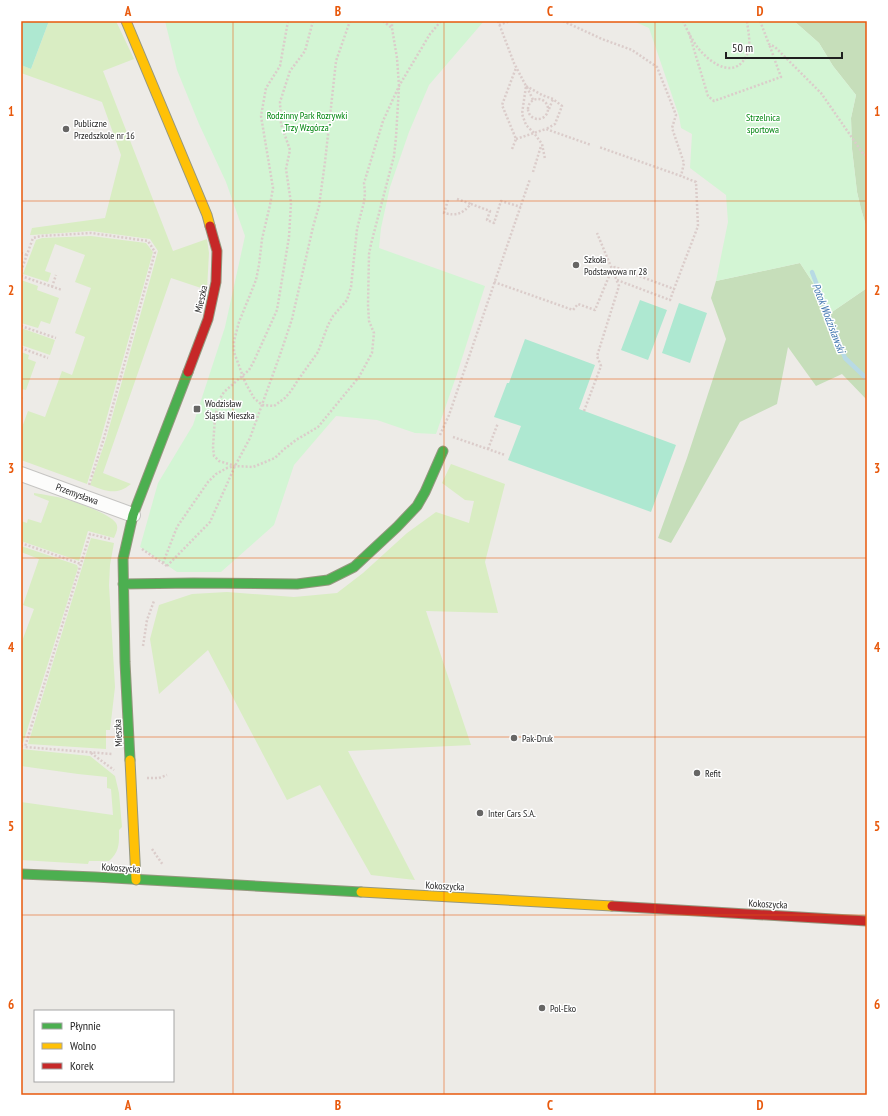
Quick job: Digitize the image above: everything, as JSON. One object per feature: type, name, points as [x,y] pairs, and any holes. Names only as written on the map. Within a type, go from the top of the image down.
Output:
[{"type":"street","name":"Mieszka","points":[[126,21],[207,215],[217,251],[216,282],[208,319],[133,515],[123,558],[125,662],[136,880]]},
{"type":"street","points":[[123,584],[297,584],[328,580],[354,567],[417,506],[425,492],[443,451]]},
{"type":"street","name":"Przemysława","points":[[21,474],[133,515]]},
{"type":"street","name":"Kokoszycka","points":[[21,874],[867,921]]},
{"type":"path","points":[[288,21],[280,66],[266,88],[261,116],[273,188],[270,206],[262,239],[256,280],[239,322],[234,341],[234,352],[243,376],[254,398],[262,405],[274,406],[285,398],[291,391],[318,352],[333,316],[347,300],[351,287],[357,229],[364,202],[365,176],[384,121],[399,86],[427,38],[441,21]]},
{"type":"path","points":[[313,21],[305,51],[290,71],[280,102],[281,124],[290,150],[286,169],[291,203],[289,238],[277,310],[249,370],[224,392],[219,400],[214,424],[214,456],[219,461],[235,466],[253,467],[275,458],[296,440],[318,427],[359,377],[372,353],[374,333],[368,305],[369,254],[394,156],[396,137],[399,86],[392,21]]},
{"type":"path","points":[[167,566],[210,522],[235,466],[250,438],[292,319],[319,206],[336,61],[350,21]]},
{"type":"path","points":[[382,21],[392,28]]},
{"type":"path","points":[[498,21],[516,67],[533,100]]},
{"type":"path","points":[[499,26],[510,21]]},
{"type":"path","points":[[563,21],[602,39],[632,50],[657,67],[676,115],[672,128],[684,163],[681,176]]},
{"type":"path","points":[[683,21],[698,48],[713,62],[730,69],[738,66],[748,51],[748,21]]},
{"type":"path","points":[[689,33],[708,96],[714,101],[781,77],[760,21]]},
{"type":"path","points":[[769,44],[776,47],[821,93],[864,155],[867,154]]},
{"type":"path","points":[[512,149],[516,139],[502,105],[516,67]]},
{"type":"path","points":[[516,139],[546,129],[555,124],[562,106],[553,99],[526,86]]},
{"type":"path","points":[[526,86],[522,114],[526,126],[534,133],[542,144],[545,159]]},
{"type":"path","points":[[530,115],[528,112],[529,103],[538,98],[547,103],[548,110]]},
{"type":"path","points":[[522,114],[530,115],[536,119],[542,118],[545,116],[553,99]]},
{"type":"path","points":[[546,129],[591,145]]},
{"type":"path","points":[[533,172],[542,144]]},
{"type":"path","points":[[598,147],[696,182],[698,226],[670,300],[617,280]]},
{"type":"path","points":[[438,440],[449,415],[530,179]]},
{"type":"path","points":[[456,199],[490,211],[487,220],[494,223],[501,201],[521,207]]},
{"type":"path","points":[[448,200],[444,213],[456,214],[462,212],[471,204]]},
{"type":"path","points":[[21,271],[33,238],[48,235],[91,233],[148,241],[155,252],[104,438],[88,485],[93,489]]},
{"type":"path","points":[[584,411],[601,366],[597,356],[619,286],[597,233]]},
{"type":"path","points":[[21,253],[27,255]]},
{"type":"path","points":[[612,269],[615,267],[674,289]]},
{"type":"path","points":[[494,282],[573,310],[578,304],[595,310],[612,269]]},
{"type":"path","points":[[52,287],[56,275]]},
{"type":"path","points":[[21,276],[62,290]]},
{"type":"path","points":[[21,326],[56,338]]},
{"type":"path","points":[[21,348],[48,358]]},
{"type":"path","points":[[488,449],[498,423]]},
{"type":"path","points":[[449,435],[505,455]]},
{"type":"path","points":[[158,584],[159,575],[176,527],[208,482],[216,474],[227,468],[235,466]]},
{"type":"path","points":[[25,747],[90,534],[113,540]]},
{"type":"path","points":[[21,543],[81,564]]},
{"type":"path","points":[[21,746],[106,754]]},
{"type":"path","points":[[91,752],[118,773]]},
{"type":"path","points":[[142,778],[150,779],[167,775]]},
{"type":"green space","points":[[21,21],[49,21],[31,69],[21,65]]},
{"type":"green space","points":[[49,21],[116,21],[134,59],[103,71],[173,251],[207,239],[209,253],[207,290],[171,278],[103,473],[131,484],[126,488],[116,491],[106,490],[90,485],[106,439],[158,251],[150,239],[91,231],[30,235],[32,228],[105,218],[121,155],[102,102],[21,73],[21,65],[31,69]]},
{"type":"green space","name":"Rodzinny Park Rozrywki „Trzy Wzgórza”","points":[[165,21],[484,21],[429,85],[409,132],[390,187],[381,228],[379,248],[485,286],[436,434],[415,433],[377,420],[336,416],[294,465],[274,525],[221,572],[177,572],[140,547],[158,483],[193,425],[225,327],[245,236],[226,182],[199,124],[177,70]]},
{"type":"green space","name":"Strzelnica sportowa","points":[[633,21],[794,21],[819,43],[833,66],[856,95],[851,118],[852,149],[857,192],[867,229],[867,288],[832,312],[800,263],[716,281],[728,222],[726,195],[690,168],[692,134],[681,128],[679,116],[649,28]]},
{"type":"green space","points":[[794,21],[867,21],[867,229],[857,192],[852,149],[851,118],[856,95],[833,66],[819,43]]},
{"type":"green space","points":[[91,236],[146,243],[153,252],[87,484],[21,460],[21,430],[28,411],[45,417],[62,371],[72,375],[85,337],[75,333],[91,288],[75,282],[85,255],[55,244],[45,271],[51,273],[48,282],[23,274],[36,240],[42,238]]},
{"type":"green space","points":[[800,263],[832,312],[867,288],[867,400],[842,374],[816,386],[788,347],[777,404],[740,422],[671,543],[658,538],[687,458],[726,339],[711,298],[716,281]]},
{"type":"green space","points":[[21,280],[38,286],[37,290],[59,298],[50,324],[41,321],[38,328],[21,323]]},
{"type":"green space","points":[[640,300],[667,310],[648,360],[621,350]]},
{"type":"green space","points":[[679,303],[707,313],[690,363],[662,353]]},
{"type":"green space","points":[[21,328],[55,340],[50,355],[21,345]]},
{"type":"green space","points":[[525,339],[595,365],[579,409],[676,445],[651,512],[508,460],[521,426],[494,417],[507,383],[509,383]]},
{"type":"green space","points":[[21,352],[29,355],[28,359],[36,362],[26,390],[21,389]]},
{"type":"green space","points":[[451,464],[505,484],[485,562],[498,613],[426,611],[471,745],[348,751],[415,880],[371,875],[320,785],[287,800],[208,650],[159,694],[150,639],[159,605],[192,594],[227,592],[294,597],[337,593],[363,573],[407,533],[436,512],[469,523],[474,501],[465,500],[442,483]]},
{"type":"green space","points":[[34,493],[70,501],[93,509],[107,516],[117,525],[114,538],[88,531],[79,561],[21,541],[21,521],[27,523],[28,519],[41,523],[49,501],[34,495]]},
{"type":"green space","points":[[91,538],[114,543],[110,565],[109,585],[115,687],[110,730],[106,730],[106,749],[28,744]]},
{"type":"green space","points":[[21,546],[77,565],[78,568],[23,743],[21,743],[21,644],[34,609],[23,605],[39,559],[21,552]]},
{"type":"green space","points":[[21,749],[90,756],[115,776],[119,793],[122,827],[119,830],[119,843],[117,850],[109,861],[89,861],[88,864],[21,860],[21,802],[113,815],[111,789],[107,788],[107,777],[21,766]]},
{"type":"waterway","name":"Potok Wodzisławski","points":[[812,272],[845,358],[867,379]]},
{"type":"traffic: fast","points":[[130,760],[125,662],[123,559],[133,515],[188,372]]},
{"type":"traffic: fast","points":[[123,584],[297,584],[328,580],[354,567],[417,506],[425,492],[443,451]]},
{"type":"traffic: fast","points":[[21,874],[361,892]]},
{"type":"traffic: slow","points":[[126,21],[207,215],[210,226]]},
{"type":"traffic: slow","points":[[130,760],[136,880]]},
{"type":"traffic: slow","points":[[361,892],[612,906]]},
{"type":"traffic: jam","points":[[188,372],[208,319],[216,282],[217,251],[210,226]]},
{"type":"traffic: jam","points":[[612,906],[867,921]]},
{"type":"place","name":"Publiczne Przedszkole nr 16","points":[[66,129]]},
{"type":"place","name":"Szkoła Podstawowa nr 28","points":[[576,265]]},
{"type":"place","name":"Wodzisław Śląski Mieszka","points":[[197,409]]},
{"type":"place","name":"Pak-Druk","points":[[514,738]]},
{"type":"place","name":"Refit","points":[[697,773]]},
{"type":"place","name":"Inter Cars S.A.","points":[[480,813]]},
{"type":"place","name":"Pol-Eko","points":[[542,1008]]}]
